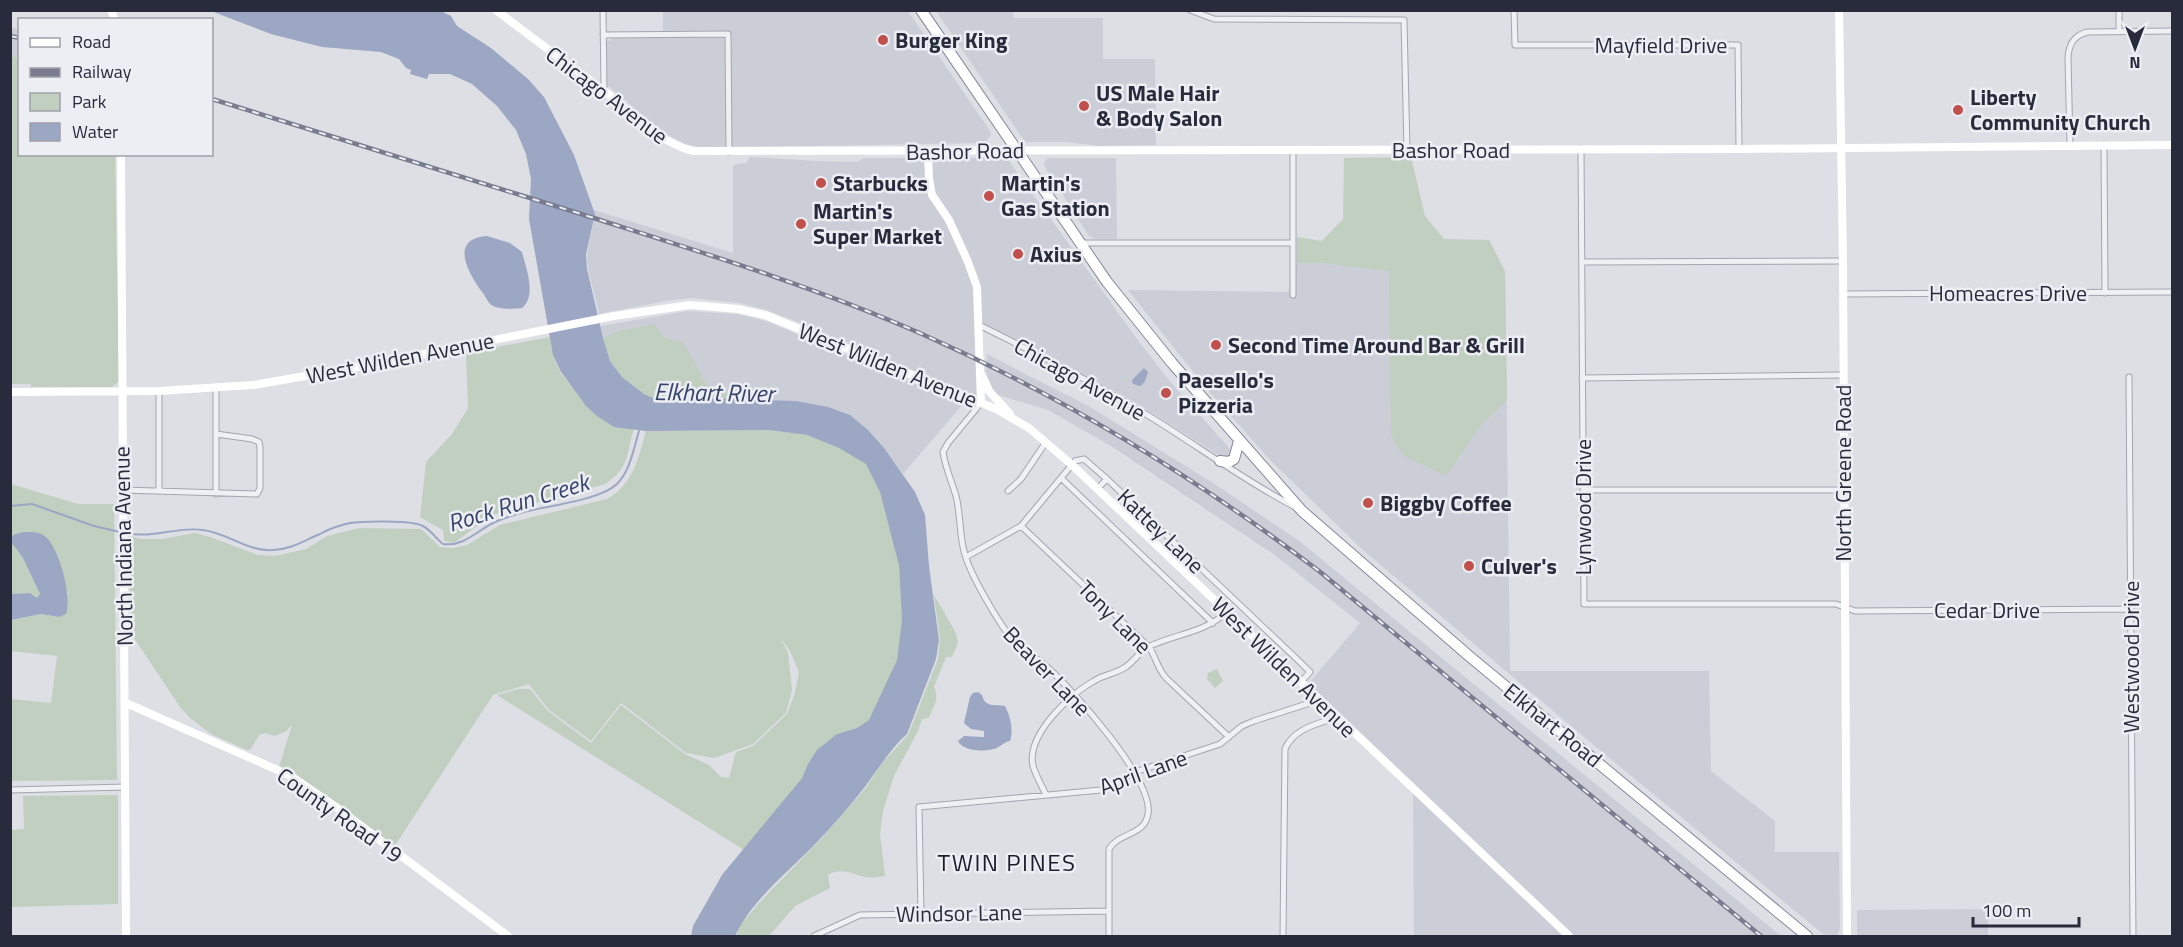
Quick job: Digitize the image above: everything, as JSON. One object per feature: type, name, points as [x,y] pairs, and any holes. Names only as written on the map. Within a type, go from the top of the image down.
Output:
[{"type":"highway","name":"Elkhart Road","points":[[921,10],[1080,243],[1137,320],[1239,441],[1302,511],[1469,656],[1807,936]]},
{"type":"highway","points":[[1220,461],[1229,462],[1234,459],[1239,441]]},
{"type":"street","name":"Chicago Avenue","points":[[496,10],[671,144],[693,151],[729,152]]},
{"type":"street","points":[[603,10],[604,91]]},
{"type":"street","points":[[1190,10],[1214,19],[1404,20],[1407,150]]},
{"type":"street","name":"Mayfield Drive","points":[[1514,10],[1515,45],[1738,45],[1739,149]]},
{"type":"street","name":"North Greene Road","points":[[1839,10],[1843,261],[1847,936]]},
{"type":"street","points":[[2119,10],[2119,32]]},
{"type":"street","points":[[2070,146],[2069,49],[2075,37],[2088,32],[2172,32]]},
{"type":"street","points":[[603,35],[728,34],[729,152]]},
{"type":"street","name":"Bashor Road","points":[[729,152],[1739,149],[2172,145]]},
{"type":"street","points":[[2104,146],[2105,293]]},
{"type":"street","name":"Lynwood Drive","points":[[1581,149],[1584,604],[1836,604],[1844,607]]},
{"type":"street","points":[[1293,150],[1293,295]]},
{"type":"street","points":[[928,152],[932,195],[949,220],[975,277],[981,403]]},
{"type":"street","name":"North Indiana Avenue","points":[[121,156],[126,936]]},
{"type":"street","points":[[1080,243],[1293,243]]},
{"type":"street","points":[[1582,262],[1843,261]]},
{"type":"street","name":"Homeacres Drive","points":[[1843,294],[2172,292]]},
{"type":"street","name":"West Wilden Avenue","points":[[10,392],[159,391],[216,388],[305,377],[614,316],[690,305],[738,309],[765,315],[981,403],[1015,419],[1046,442],[1569,936]]},
{"type":"street","name":"Chicago Avenue","points":[[979,325],[1036,353],[1136,408],[1264,491],[1302,511]]},
{"type":"street","points":[[981,374],[989,391],[1015,419]]},
{"type":"street","points":[[1582,378],[1843,375]]},
{"type":"street","name":"Westwood Drive","points":[[2129,377],[2133,936]]},
{"type":"street","points":[[216,388],[216,494]]},
{"type":"street","points":[[159,391],[159,491]]},
{"type":"street","name":"Beaver Lane","points":[[981,403],[943,452],[956,497],[966,557],[1010,637],[1018,646],[1046,666],[1073,694],[1129,762],[1145,793],[1148,815],[1141,828],[1115,842],[1109,849],[1109,936]]},
{"type":"street","points":[[122,490],[257,494],[260,488],[259,442],[252,438],[216,434]]},
{"type":"street","points":[[1008,491],[1021,479],[1046,442]]},
{"type":"street","name":"Kattey Lane","points":[[1071,464],[1084,459],[1107,479],[1310,672],[1300,682]]},
{"type":"street","points":[[966,557],[1021,526],[1071,464]]},
{"type":"street","points":[[1061,478],[1213,623]]},
{"type":"street","name":"Kattey Lane","points":[[1097,489],[1107,479]]},
{"type":"street","points":[[1583,490],[1843,490]]},
{"type":"street","name":"Tony Lane","points":[[1021,526],[1149,647],[1153,652],[1157,667],[1166,678],[1229,737]]},
{"type":"street","points":[[1201,587],[1209,578]]},
{"type":"street","name":"Cedar Drive","points":[[1844,607],[1855,611],[2131,609]]},
{"type":"street","points":[[1046,795],[1033,766],[1034,749],[1054,714],[1073,694],[1096,679],[1125,668],[1149,647],[1213,623],[1227,612]]},
{"type":"street","name":"April Lane","points":[[921,915],[919,807],[1101,790],[1135,772],[1213,748],[1242,726],[1254,721],[1319,700]]},
{"type":"street","name":"County Road 19","points":[[126,703],[291,776],[508,936]]},
{"type":"street","points":[[1283,936],[1286,749],[1290,740],[1300,731],[1337,717]]},
{"type":"street","points":[[10,790],[125,787]]},
{"type":"street","name":"Windsor Lane","points":[[814,936],[860,915],[1109,911]]},
{"type":"shaded area","points":[[663,11],[908,11],[991,135],[986,142],[982,143],[704,148],[685,144],[663,132],[607,85],[607,42],[613,38],[663,34]]},
{"type":"shaded area","points":[[936,11],[1013,11],[1014,18],[1103,18],[1103,59],[1155,59],[1156,145],[1099,146],[1067,142],[1025,142]]},
{"type":"shaded area","points":[[11,27],[18,30],[18,58],[11,55]]},
{"type":"shaded area","points":[[752,157],[857,162],[864,158],[1007,158],[1134,335],[1168,379],[1231,450],[1232,457],[1223,458],[1138,404],[1039,350],[975,319],[980,401],[803,324],[767,310],[739,303],[692,298],[599,314],[588,269],[587,254],[594,210],[733,253],[733,165],[746,163]]},
{"type":"shaded area","points":[[1048,158],[1116,158],[1117,239],[1096,239],[1089,236],[1045,167],[1044,163]]},
{"type":"shaded area","points":[[1297,263],[1505,271],[1510,671],[1709,671],[1711,771],[1775,821],[1775,852],[1839,852],[1840,927],[1835,936],[1823,934],[1584,737],[1363,550],[1271,461],[1206,388],[1128,290],[1288,292]]},
{"type":"shaded area","points":[[687,311],[738,314],[766,321],[963,404],[903,474],[868,430],[796,401],[711,398],[603,338],[600,326]]},
{"type":"shaded area","points":[[987,354],[1090,407],[1210,481],[1298,540],[1781,936],[1414,936],[1413,789],[1319,700],[1309,683],[1360,623],[1276,556],[1111,446],[1048,410],[995,394],[986,373]]},
{"type":"shaded area","points":[[1988,909],[1988,936],[1857,936],[1857,910]]},
{"type":"green space","points":[[11,55],[18,58],[18,156],[115,156],[119,379],[112,387],[31,387],[31,384],[11,384]]},
{"type":"green space","points":[[1411,157],[1425,216],[1444,239],[1489,240],[1505,271],[1507,400],[1481,425],[1446,476],[1403,455],[1391,436],[1389,271],[1330,264],[1297,263],[1297,237],[1322,241],[1343,219],[1344,158]]},
{"type":"green space","points":[[655,324],[666,338],[683,342],[707,385],[741,398],[662,402],[644,394],[622,377],[610,361],[603,338],[618,331]]},
{"type":"green space","points":[[550,337],[553,355],[560,372],[586,406],[614,427],[634,428],[623,466],[605,484],[492,515],[454,543],[444,541],[443,530],[420,517],[426,462],[452,434],[468,408],[466,353]]},
{"type":"green space","points":[[769,430],[807,435],[839,448],[866,463],[880,492],[899,566],[902,620],[897,660],[869,720],[857,728],[837,734],[808,764],[802,778],[744,850],[497,695],[519,689],[530,689],[548,711],[591,743],[621,705],[685,754],[709,765],[721,777],[729,778],[736,752],[753,746],[787,714],[795,693],[799,672],[790,651],[780,637],[788,652],[792,690],[786,713],[753,744],[714,758],[686,753],[621,703],[591,741],[549,710],[529,684],[493,695],[392,850],[278,770],[292,725],[275,736],[265,733],[259,735],[251,749],[247,750],[211,734],[180,707],[132,635],[128,536],[141,539],[162,539],[195,533],[258,555],[275,556],[306,549],[327,536],[359,528],[421,529],[440,547],[453,548],[467,545],[500,525],[607,499],[623,486],[634,470],[646,431]]},
{"type":"green space","points":[[11,484],[78,504],[114,504],[117,780],[11,781],[11,699],[51,703],[57,656],[11,651],[11,620],[41,614],[59,617],[68,593],[16,550],[23,558],[40,594],[37,598],[30,593],[11,594]]},
{"type":"green space","points":[[934,595],[956,633],[958,643],[952,657],[946,657],[934,687],[936,699],[934,706],[929,718],[922,719],[894,776],[883,811],[880,834],[885,876],[867,877],[846,872],[828,875],[830,888],[795,906],[769,936],[736,936],[740,926],[758,904],[820,840],[865,789],[883,762],[908,735],[938,659],[940,639]]},
{"type":"green space","points":[[1217,669],[1223,681],[1215,688],[1207,679],[1208,673]]},
{"type":"green space","points":[[118,795],[118,904],[11,907],[11,830],[24,829],[23,796]]},
{"type":"water","points":[[439,10],[451,16],[457,26],[491,48],[528,79],[544,97],[574,155],[595,214],[586,254],[587,269],[610,361],[622,377],[644,394],[662,402],[689,402],[711,398],[796,401],[828,407],[850,415],[884,448],[915,492],[925,515],[939,640],[936,659],[907,734],[889,753],[836,821],[762,897],[735,936],[691,936],[693,926],[722,875],[802,778],[817,750],[837,734],[857,728],[869,720],[897,660],[902,620],[899,566],[880,492],[866,464],[839,448],[807,435],[769,430],[646,431],[614,427],[597,416],[586,406],[561,372],[553,355],[529,219],[531,179],[526,154],[516,130],[497,106],[472,84],[450,74],[429,74],[427,79],[410,74],[411,70],[406,68],[399,59],[381,52],[322,47],[271,34],[211,11]]},
{"type":"water","points":[[487,236],[510,243],[522,252],[530,289],[522,308],[505,309],[493,306],[472,276],[465,258],[465,250],[468,243]]},
{"type":"water","points":[[1144,368],[1148,372],[1145,381],[1141,386],[1133,384],[1132,380]]},
{"type":"water","points":[[23,532],[43,535],[56,552],[66,586],[66,614],[59,617],[41,614],[11,620],[11,594],[30,593],[37,598],[40,594],[23,558],[11,542],[13,535]]},
{"type":"water","points":[[978,692],[988,704],[1005,706],[1010,718],[1012,732],[1010,741],[995,748],[973,750],[964,747],[958,741],[964,736],[984,737],[984,731],[971,729],[964,723],[970,697],[973,693]]},
{"type":"waterway","name":"Rock Run Creek","points":[[126,533],[203,530],[255,548],[273,550],[292,546],[350,523],[387,522],[417,524],[426,528],[443,544],[457,543],[493,523],[520,513],[585,499],[609,490],[626,472],[640,428]]},
{"type":"waterway","name":"Rock Run Creek","points":[[10,506],[32,504],[94,526],[120,532]]},
{"type":"railway","points":[[10,36],[18,38]]},
{"type":"railway","points":[[213,99],[578,213],[795,284],[922,334],[1026,384],[1176,471],[1225,503],[1319,571],[1761,936]]},
{"type":"place","name":"Burger King","points":[[883,40]]},
{"type":"place","name":"US Male Hair & Body Salon","points":[[1084,106]]},
{"type":"place","name":"Liberty Community Church","points":[[1958,110]]},
{"type":"place","name":"Starbucks","points":[[821,183]]},
{"type":"place","name":"Martin's Gas Station","points":[[989,196]]},
{"type":"place","name":"Martin's Super Market","points":[[801,224]]},
{"type":"place","name":"Axius","points":[[1018,254]]},
{"type":"place","name":"Second Time Around Bar & Grill","points":[[1216,345]]},
{"type":"place","name":"Paesello's Pizzeria","points":[[1166,393]]},
{"type":"place","name":"Biggby Coffee","points":[[1368,503]]},
{"type":"place","name":"Culver's","points":[[1469,566]]},
{"type":"district","name":"TWIN PINES","points":[[1007,862]]},
{"type":"water label","name":"Elkhart River","points":[[714,392]]}]
